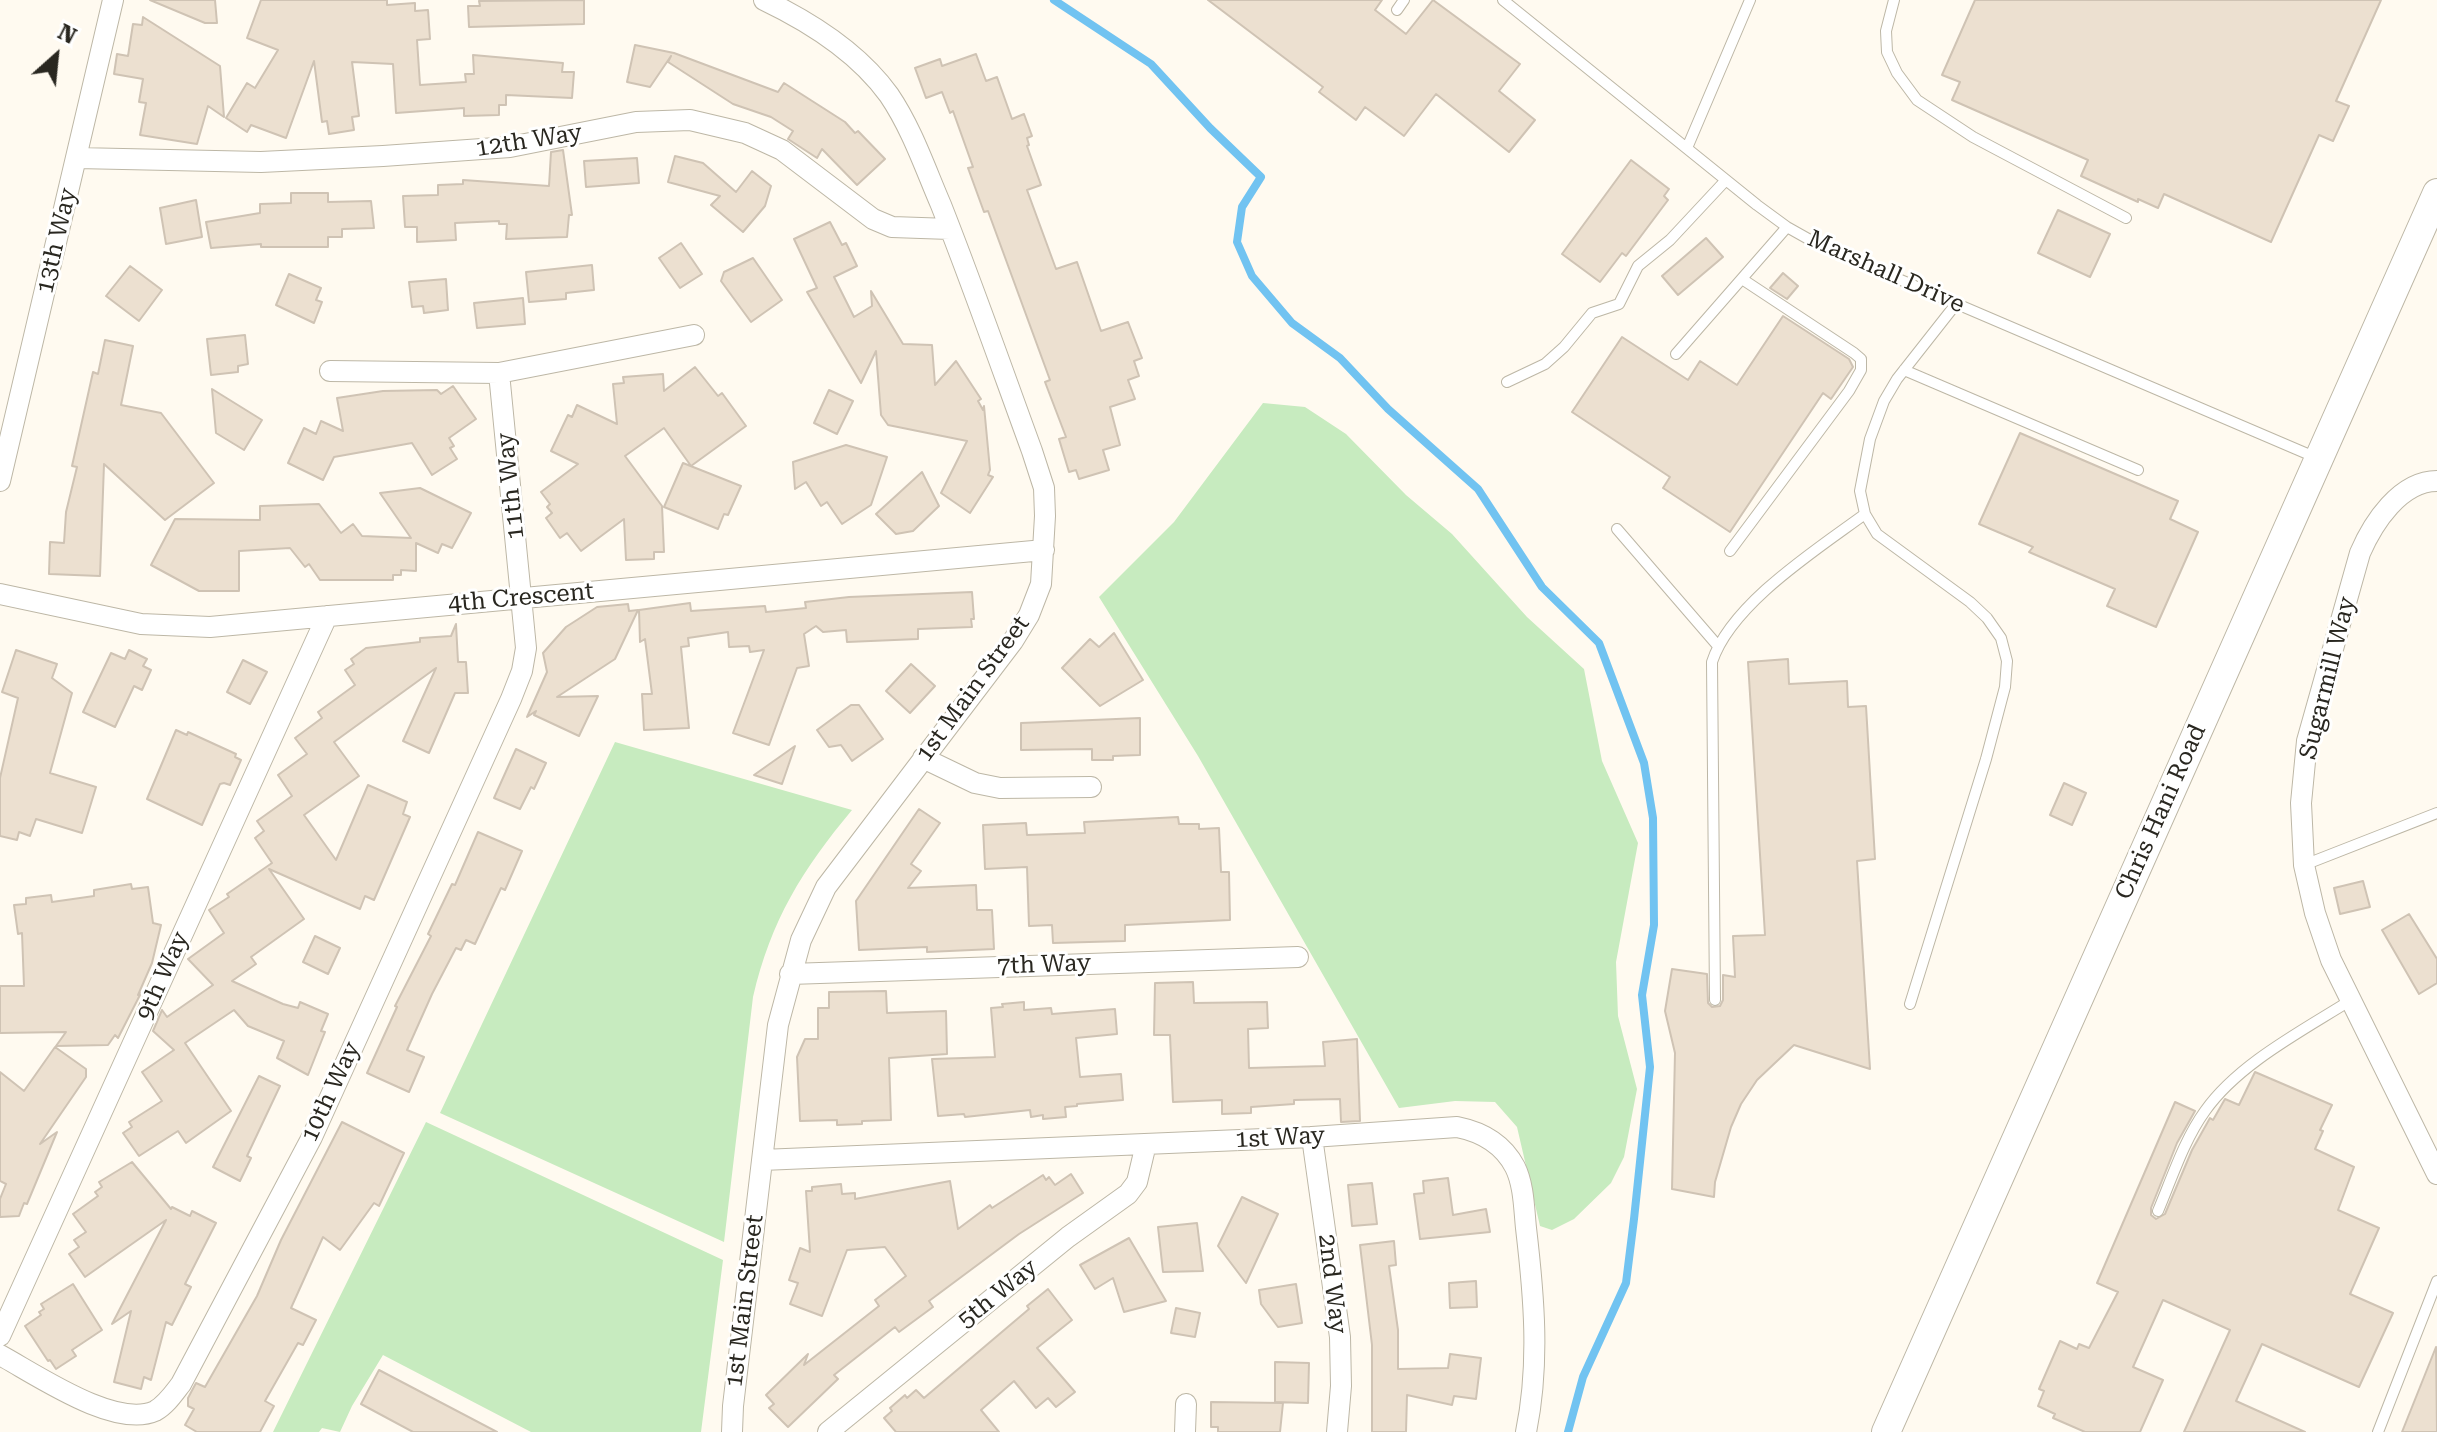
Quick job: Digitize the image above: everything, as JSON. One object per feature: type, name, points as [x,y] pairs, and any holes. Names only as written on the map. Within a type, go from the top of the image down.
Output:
[{"type":"main road","name":"Chris Hani Road","points":[[1886,1432],[2437,193]]},
{"type":"street","name":"13th Way","points":[[0,481],[113,0]]},
{"type":"street","name":"1st Main Street","points":[[732,1432],[778,1025],[801,940],[826,887],[1013,641],[1029,615],[1041,584],[1044,550],[1044,488],[911,131],[887,93],[849,53],[800,18],[764,0]]},
{"type":"street","name":"12th Way","points":[[77,158],[261,162],[383,156],[510,147],[636,122],[690,120],[745,133],[782,150],[873,219],[892,227],[950,229]]},
{"type":"street","points":[[330,371],[499,373],[694,335]]},
{"type":"street","name":"11th Way","points":[[499,373],[523,598]]},
{"type":"street","name":"Sugarmill Way","points":[[2437,481],[2428,481],[2412,489],[2392,504],[2369,533],[2360,553],[2307,741],[2301,803],[2304,865],[2315,913],[2331,960],[2437,1174]]},
{"type":"street","name":"4th Crescent","points":[[0,594],[141,624],[210,627],[1044,550]]},
{"type":"street","name":"10th Way","points":[[0,1355],[101,1409],[122,1415],[141,1415],[158,1410],[181,1384],[312,1137],[511,699],[522,671],[526,648],[523,598]]},
{"type":"street","name":"9th Way","points":[[0,1336],[327,616]]},
{"type":"street","points":[[923,758],[975,783],[1000,788],[1091,787]]},
{"type":"street","name":"7th Way","points":[[790,974],[1298,957]]},
{"type":"street","name":"1st Way","points":[[762,1160],[1312,1137],[1457,1127],[1476,1131],[1493,1141],[1508,1156],[1517,1170],[1522,1192],[1535,1310],[1526,1432]]},
{"type":"street","name":"2nd Way","points":[[1312,1137],[1340,1337],[1341,1386],[1337,1432]]},
{"type":"street","name":"5th Way","points":[[828,1432],[1068,1237],[1128,1194],[1137,1182],[1146,1144]]},
{"type":"street","points":[[1185,1432],[1186,1404]]},
{"type":"lane","points":[[1397,10],[1404,0]]},
{"type":"lane","name":"Marshall Drive","points":[[1503,0],[1726,180],[1787,227],[1819,245],[2319,458]]},
{"type":"lane","points":[[1687,148],[1750,0]]},
{"type":"lane","points":[[1894,0],[1886,31],[1887,52],[1897,73],[1917,100],[1973,137],[2126,218]]},
{"type":"lane","points":[[1507,382],[1545,364],[1564,347],[1592,313],[1619,304],[1638,266],[1670,240],[1726,180]]},
{"type":"lane","points":[[1676,354],[1787,227]]},
{"type":"lane","points":[[1730,551],[1849,391],[1861,370],[1861,359],[1854,353],[1742,279]]},
{"type":"lane","points":[[1910,1004],[1986,759],[2005,687],[2007,661],[2001,638],[1987,618],[1877,534],[1865,514],[1860,491],[1870,439],[1884,401],[1904,370],[1956,304]]},
{"type":"lane","points":[[1904,370],[2138,470]]},
{"type":"lane","points":[[1715,1000],[1712,662],[1718,646],[1769,588],[1865,514]]},
{"type":"lane","points":[[1617,529],[1718,646]]},
{"type":"lane","points":[[2304,865],[2437,813]]},
{"type":"lane","points":[[2158,1211],[2194,1130],[2218,1094],[2246,1067],[2351,1000]]},
{"type":"lane","points":[[2378,1432],[2437,1281]]},
{"type":"green space","points":[[1263,403],[1305,407],[1346,434],[1406,495],[1452,534],[1527,617],[1584,669],[1602,761],[1638,843],[1616,962],[1618,1016],[1637,1089],[1624,1157],[1611,1183],[1574,1219],[1552,1230],[1540,1226],[1517,1127],[1495,1102],[1455,1101],[1399,1108],[1198,756],[1099,597],[1174,522]]},
{"type":"green space","points":[[615,742],[852,810],[790,897],[760,969],[753,997],[724,1242],[440,1113]]},
{"type":"green space","points":[[426,1122],[723,1260],[701,1432],[531,1432],[383,1355],[340,1432],[322,1428],[319,1432],[273,1432]]},
{"type":"building","points":[[150,0],[215,0],[217,23],[205,23]]},
{"type":"building","points":[[261,0],[387,0],[387,5],[415,3],[415,11],[428,10],[430,39],[417,40],[420,85],[466,82],[465,74],[474,74],[473,55],[563,63],[562,72],[574,72],[572,98],[506,95],[506,105],[499,105],[499,115],[464,116],[464,108],[396,113],[393,64],[352,62],[359,116],[352,117],[354,130],[329,134],[327,121],[322,122],[314,61],[286,138],[251,125],[247,132],[226,118],[247,83],[255,88],[278,50],[247,38]]},
{"type":"building","points":[[584,0],[584,24],[469,27],[468,6],[480,6],[479,1]]},
{"type":"building","points":[[1208,0],[1382,0],[1375,10],[1406,34],[1433,0],[1520,64],[1499,91],[1535,120],[1509,152],[1436,94],[1404,136],[1365,107],[1356,120],[1319,92],[1323,87]]},
{"type":"building","points":[[1975,0],[2381,0],[2336,101],[2349,106],[2333,141],[2319,135],[2271,242],[2164,194],[2158,208],[2138,199],[2138,202],[2081,176],[2088,160],[1952,100],[1960,82],[1942,75]]},
{"type":"building","points":[[143,17],[220,66],[224,117],[208,106],[197,144],[140,135],[146,103],[139,102],[143,79],[114,74],[117,54],[128,56],[133,24],[142,25]]},
{"type":"building","points":[[635,45],[674,53],[778,92],[784,83],[845,122],[855,133],[858,131],[885,159],[857,185],[822,149],[817,158],[788,139],[793,131],[771,117],[733,104],[668,62],[671,56],[650,87],[627,82]]},
{"type":"building","points":[[976,54],[986,81],[997,77],[1012,119],[1024,114],[1032,136],[1027,138],[1027,146],[1041,185],[1027,190],[1056,269],[1077,262],[1101,331],[1128,322],[1142,358],[1134,361],[1139,376],[1128,380],[1135,399],[1110,407],[1120,445],[1103,450],[1109,470],[1079,479],[1076,470],[1069,472],[1059,439],[1066,437],[1045,382],[1050,380],[988,211],[984,212],[968,168],[973,167],[953,111],[950,113],[942,92],[926,98],[915,68],[940,59],[942,66]]},
{"type":"building","points":[[563,150],[572,215],[569,215],[567,237],[506,239],[507,224],[499,224],[499,221],[455,223],[456,240],[417,242],[417,227],[405,227],[403,196],[438,195],[438,185],[463,184],[463,180],[549,186],[551,152]]},
{"type":"building","points":[[675,156],[703,163],[736,192],[752,171],[771,186],[765,206],[743,232],[711,205],[720,196],[668,182]]},
{"type":"building","points":[[637,158],[639,183],[586,187],[584,161]]},
{"type":"building","points":[[1631,160],[1669,189],[1664,196],[1668,200],[1626,256],[1622,253],[1600,282],[1562,254]]},
{"type":"building","points":[[291,193],[328,193],[328,202],[371,201],[374,228],[342,229],[342,237],[328,237],[328,247],[261,247],[261,244],[211,248],[206,222],[260,213],[260,204],[291,203]]},
{"type":"building","points":[[196,200],[202,237],[166,244],[160,208]]},
{"type":"building","points":[[2058,210],[2110,234],[2090,277],[2038,253]]},
{"type":"building","points":[[830,222],[842,245],[846,243],[857,266],[834,277],[854,317],[872,306],[871,291],[903,344],[932,345],[935,385],[956,361],[981,399],[978,401],[983,410],[984,406],[988,475],[993,477],[970,513],[941,493],[967,441],[888,425],[881,415],[876,351],[861,383],[807,292],[817,288],[794,239]]},
{"type":"building","points":[[1706,238],[1723,257],[1678,295],[1662,276]]},
{"type":"building","points":[[681,243],[702,274],[680,288],[659,258]]},
{"type":"building","points":[[753,258],[782,300],[751,322],[721,281],[724,272]]},
{"type":"building","points":[[592,265],[594,290],[566,293],[566,299],[529,302],[526,272]]},
{"type":"building","points":[[130,266],[162,290],[139,321],[106,296]]},
{"type":"building","points":[[1783,273],[1798,286],[1787,299],[1770,288]]},
{"type":"building","points":[[289,274],[321,288],[316,300],[322,302],[314,323],[276,305]]},
{"type":"building","points":[[446,279],[448,310],[424,313],[423,306],[412,307],[409,282]]},
{"type":"building","points":[[523,298],[525,324],[477,328],[474,303]]},
{"type":"building","points":[[1783,316],[1849,359],[1853,367],[1831,399],[1823,393],[1730,532],[1663,488],[1670,477],[1572,412],[1622,337],[1688,380],[1700,361],[1737,385]]},
{"type":"building","points":[[245,335],[248,364],[238,366],[238,372],[211,375],[207,339]]},
{"type":"building","points":[[105,340],[133,346],[121,405],[161,413],[214,483],[165,520],[104,464],[100,576],[49,574],[50,542],[64,543],[66,512],[77,467],[72,466],[93,372],[98,374]]},
{"type":"building","points":[[695,367],[718,396],[722,393],[746,426],[691,466],[664,428],[625,456],[662,506],[664,552],[654,552],[654,559],[626,560],[624,519],[581,551],[567,533],[560,538],[546,518],[552,513],[547,507],[550,504],[541,492],[578,464],[551,451],[568,415],[572,417],[577,405],[617,424],[613,384],[624,383],[623,377],[663,374],[664,391]]},
{"type":"building","points":[[453,386],[476,419],[449,438],[454,446],[450,448],[457,459],[432,475],[412,443],[334,457],[323,480],[288,463],[304,428],[316,434],[321,421],[343,431],[337,398],[383,391],[437,390],[441,394]]},
{"type":"building","points":[[212,389],[262,420],[244,450],[216,433]]},
{"type":"building","points":[[829,390],[853,401],[837,434],[814,423]]},
{"type":"building","points":[[2020,433],[2178,501],[2170,519],[2198,532],[2156,627],[2107,606],[2115,589],[2029,552],[2033,547],[1979,524]]},
{"type":"building","points":[[846,445],[887,457],[871,505],[842,524],[827,502],[821,506],[806,482],[795,489],[793,462]]},
{"type":"building","points":[[683,463],[741,486],[718,529],[664,507]]},
{"type":"building","points":[[922,472],[939,506],[913,531],[896,534],[876,514]]},
{"type":"building","points":[[420,488],[471,513],[452,548],[442,544],[438,553],[416,543],[416,571],[401,570],[401,575],[393,575],[393,580],[320,580],[309,564],[305,567],[290,548],[239,551],[239,591],[199,591],[151,565],[175,519],[260,520],[260,506],[319,504],[341,533],[353,524],[362,536],[411,538],[380,493]]},
{"type":"building","points":[[972,592],[972,627],[918,629],[918,639],[847,642],[846,630],[823,632],[816,626],[804,634],[809,666],[797,668],[769,745],[733,733],[764,650],[750,652],[749,646],[729,647],[728,632],[688,638],[689,646],[681,647],[689,728],[644,730],[642,694],[652,694],[645,639],[640,642],[639,610],[690,603],[691,611],[765,606],[766,612],[806,608],[805,602],[849,597]]},
{"type":"building","points":[[628,604],[629,611],[638,610],[615,659],[557,697],[598,696],[579,736],[534,715],[536,711],[527,717],[547,672],[543,653],[566,627],[597,607]]},
{"type":"building","points":[[456,624],[458,662],[466,662],[468,693],[455,693],[429,753],[403,741],[436,668],[334,742],[359,776],[304,815],[336,860],[368,785],[407,802],[403,814],[410,817],[374,900],[365,896],[360,909],[269,869],[304,919],[251,957],[256,964],[232,981],[283,1004],[298,1008],[300,1002],[328,1014],[321,1031],[325,1032],[308,1075],[277,1058],[284,1041],[248,1026],[234,1010],[185,1043],[231,1111],[186,1143],[178,1131],[139,1156],[123,1133],[132,1127],[129,1122],[162,1101],[142,1072],[174,1050],[153,1031],[162,1010],[167,1017],[213,985],[188,959],[224,933],[209,910],[272,863],[255,838],[264,831],[257,821],[292,796],[278,775],[307,754],[295,738],[322,718],[318,712],[355,685],[345,670],[354,664],[351,659],[366,648],[451,636]]},
{"type":"building","points":[[1114,633],[1143,680],[1100,706],[1062,668],[1090,639],[1099,647]]},
{"type":"building","points":[[16,650],[57,664],[52,678],[72,693],[50,773],[96,787],[82,833],[36,819],[30,836],[19,832],[17,840],[0,836],[0,778],[18,698],[2,692]]},
{"type":"building","points":[[129,650],[147,659],[143,666],[151,670],[142,690],[134,686],[115,727],[83,712],[111,653],[125,659]]},
{"type":"building","points":[[1788,659],[1789,684],[1847,681],[1848,707],[1866,706],[1875,859],[1857,861],[1870,1069],[1794,1045],[1757,1080],[1741,1104],[1715,1182],[1714,1197],[1672,1189],[1675,1053],[1665,1011],[1672,969],[1707,974],[1708,1003],[1712,1007],[1720,1006],[1723,1000],[1723,975],[1735,977],[1733,936],[1765,935],[1748,662]]},
{"type":"building","points":[[243,660],[267,672],[250,704],[227,692]]},
{"type":"building","points":[[911,664],[935,686],[910,713],[886,691]]},
{"type":"building","points":[[851,705],[859,705],[883,739],[852,761],[841,745],[829,747],[817,730]]},
{"type":"building","points":[[1140,718],[1140,755],[1092,760],[1092,749],[1021,750],[1021,723]]},
{"type":"building","points":[[176,730],[187,735],[188,732],[236,754],[235,757],[241,760],[230,785],[220,784],[202,825],[147,799]]},
{"type":"building","points":[[795,746],[782,784],[754,775]]},
{"type":"building","points":[[516,749],[546,763],[520,809],[494,798]]},
{"type":"building","points":[[2064,783],[2086,793],[2072,825],[2050,815]]},
{"type":"building","points":[[919,809],[940,823],[911,864],[921,871],[908,888],[976,885],[977,910],[992,910],[994,949],[927,952],[927,947],[859,950],[856,901]]},
{"type":"building","points":[[1178,817],[1179,824],[1199,824],[1199,829],[1219,828],[1221,872],[1229,872],[1230,920],[1125,925],[1125,941],[1053,943],[1052,925],[1029,926],[1027,867],[985,869],[983,825],[1026,823],[1027,835],[1085,833],[1084,822]]},
{"type":"building","points":[[478,832],[522,851],[505,890],[501,888],[475,944],[466,940],[461,950],[456,948],[432,994],[407,1050],[424,1057],[409,1092],[367,1073],[395,1006],[431,936],[428,934],[452,884],[455,885]]},
{"type":"building","points":[[2363,881],[2370,907],[2340,914],[2334,888]]},
{"type":"building","points":[[131,884],[132,889],[148,887],[153,923],[161,925],[152,963],[138,995],[141,993],[118,1038],[115,1035],[108,1045],[56,1046],[66,1032],[0,1033],[0,986],[24,986],[22,933],[18,934],[14,905],[26,904],[26,898],[51,895],[52,902],[94,896],[94,890]]},
{"type":"building","points":[[2409,914],[2437,959],[2437,983],[2419,994],[2382,930]]},
{"type":"building","points":[[315,936],[340,948],[328,974],[303,962]]},
{"type":"building","points":[[1193,982],[1194,1003],[1267,1002],[1268,1028],[1248,1029],[1249,1068],[1325,1066],[1323,1042],[1357,1039],[1360,1121],[1341,1122],[1340,1099],[1294,1100],[1294,1104],[1251,1107],[1251,1113],[1222,1114],[1222,1100],[1173,1102],[1170,1035],[1154,1035],[1155,983]]},
{"type":"building","points":[[886,991],[887,1013],[946,1011],[947,1054],[889,1058],[891,1120],[837,1125],[837,1120],[800,1121],[797,1057],[805,1039],[818,1039],[818,1008],[829,1008],[829,992]]},
{"type":"building","points":[[1024,1002],[1024,1010],[1051,1008],[1052,1014],[1115,1009],[1117,1034],[1076,1038],[1080,1077],[1121,1074],[1123,1100],[1077,1104],[1065,1107],[1066,1117],[1043,1119],[1043,1115],[1031,1117],[1030,1110],[965,1117],[964,1114],[938,1116],[932,1059],[995,1057],[991,1008]]},
{"type":"building","points":[[55,1047],[86,1069],[86,1077],[40,1144],[57,1132],[27,1204],[24,1203],[19,1216],[0,1217],[0,1199],[6,1184],[0,1181],[0,1072],[24,1091]]},
{"type":"building","points":[[2255,1072],[2332,1105],[2315,1149],[2354,1167],[2338,1210],[2379,1228],[2350,1294],[2393,1313],[2359,1387],[2262,1344],[2236,1401],[2305,1432],[2184,1432],[2230,1330],[2163,1300],[2133,1367],[2163,1380],[2140,1432],[2085,1432],[2053,1418],[2055,1414],[2038,1406],[2044,1391],[2039,1389],[2060,1341],[2077,1349],[2079,1344],[2089,1348],[2118,1292],[2097,1283],[2175,1102],[2195,1111],[2177,1143],[2151,1208],[2151,1215],[2156,1219],[2165,1214],[2192,1150],[2210,1118],[2213,1120],[2225,1099],[2239,1105]]},
{"type":"building","points":[[259,1076],[280,1086],[247,1156],[251,1158],[240,1181],[213,1167]]},
{"type":"building","points":[[342,1122],[404,1153],[379,1206],[374,1203],[340,1250],[323,1237],[291,1308],[316,1320],[303,1345],[298,1343],[265,1401],[274,1406],[260,1432],[197,1432],[185,1425],[194,1409],[188,1406],[188,1398],[196,1383],[205,1387],[257,1296],[281,1240]]},
{"type":"building","points":[[132,1162],[171,1209],[190,1216],[192,1211],[216,1223],[185,1284],[191,1287],[172,1325],[166,1322],[151,1380],[144,1377],[141,1389],[114,1382],[131,1311],[112,1324],[166,1220],[85,1277],[69,1254],[79,1247],[74,1240],[86,1232],[73,1214],[98,1196],[95,1192],[102,1187],[99,1182]]},
{"type":"building","points":[[1071,1174],[1083,1193],[1019,1234],[929,1301],[933,1307],[899,1332],[895,1327],[834,1375],[838,1379],[788,1427],[769,1408],[774,1404],[766,1395],[808,1354],[804,1365],[879,1306],[875,1300],[906,1276],[885,1247],[847,1250],[822,1316],[790,1304],[798,1283],[789,1280],[800,1248],[810,1252],[806,1191],[812,1191],[812,1187],[841,1184],[842,1194],[855,1193],[855,1199],[950,1181],[958,1229],[990,1205],[992,1208],[1043,1175],[1055,1185]]},
{"type":"building","points":[[1448,1178],[1453,1215],[1486,1209],[1490,1232],[1420,1239],[1414,1194],[1424,1193],[1423,1181]]},
{"type":"building","points":[[1372,1183],[1377,1224],[1352,1226],[1348,1185]]},
{"type":"building","points":[[1242,1197],[1278,1214],[1246,1283],[1218,1246]]},
{"type":"building","points":[[1197,1223],[1203,1271],[1163,1272],[1158,1227]]},
{"type":"building","points":[[1129,1238],[1166,1301],[1124,1312],[1113,1278],[1095,1289],[1080,1265]]},
{"type":"building","points":[[1394,1241],[1396,1265],[1389,1266],[1398,1330],[1398,1369],[1448,1368],[1450,1354],[1481,1358],[1476,1399],[1454,1396],[1452,1405],[1407,1395],[1406,1432],[1372,1432],[1372,1345],[1360,1245]]},
{"type":"building","points":[[1476,1281],[1477,1307],[1450,1308],[1449,1283]]},
{"type":"building","points":[[73,1284],[102,1330],[72,1350],[76,1356],[56,1369],[25,1326],[41,1315],[39,1312],[44,1309],[41,1304]]},
{"type":"building","points":[[1296,1284],[1302,1323],[1278,1327],[1261,1304],[1259,1290]]},
{"type":"building","points":[[1048,1289],[1072,1320],[1037,1348],[1075,1392],[1056,1407],[1048,1398],[1036,1408],[1014,1381],[981,1410],[999,1432],[896,1432],[884,1418],[892,1411],[890,1408],[916,1390],[924,1398],[1029,1309],[1027,1306]]},
{"type":"building","points":[[1176,1308],[1200,1313],[1195,1337],[1171,1333]]},
{"type":"building","points":[[2436,1347],[2437,1432],[2402,1432]]},
{"type":"building","points":[[1275,1362],[1309,1363],[1308,1403],[1275,1402]]},
{"type":"building","points":[[379,1370],[497,1432],[413,1432],[361,1404]]},
{"type":"building","points":[[1211,1402],[1283,1403],[1280,1432],[1218,1432],[1218,1427],[1211,1427]]},
{"type":"waterway","points":[[1054,0],[1151,64],[1261,177],[1242,207],[1237,242],[1252,276],[1292,323],[1340,358],[1388,409],[1478,489],[1542,587],[1599,643],[1644,763],[1653,818],[1654,925],[1642,995],[1650,1067],[1634,1219],[1626,1283],[1583,1377],[1568,1432]]}]
